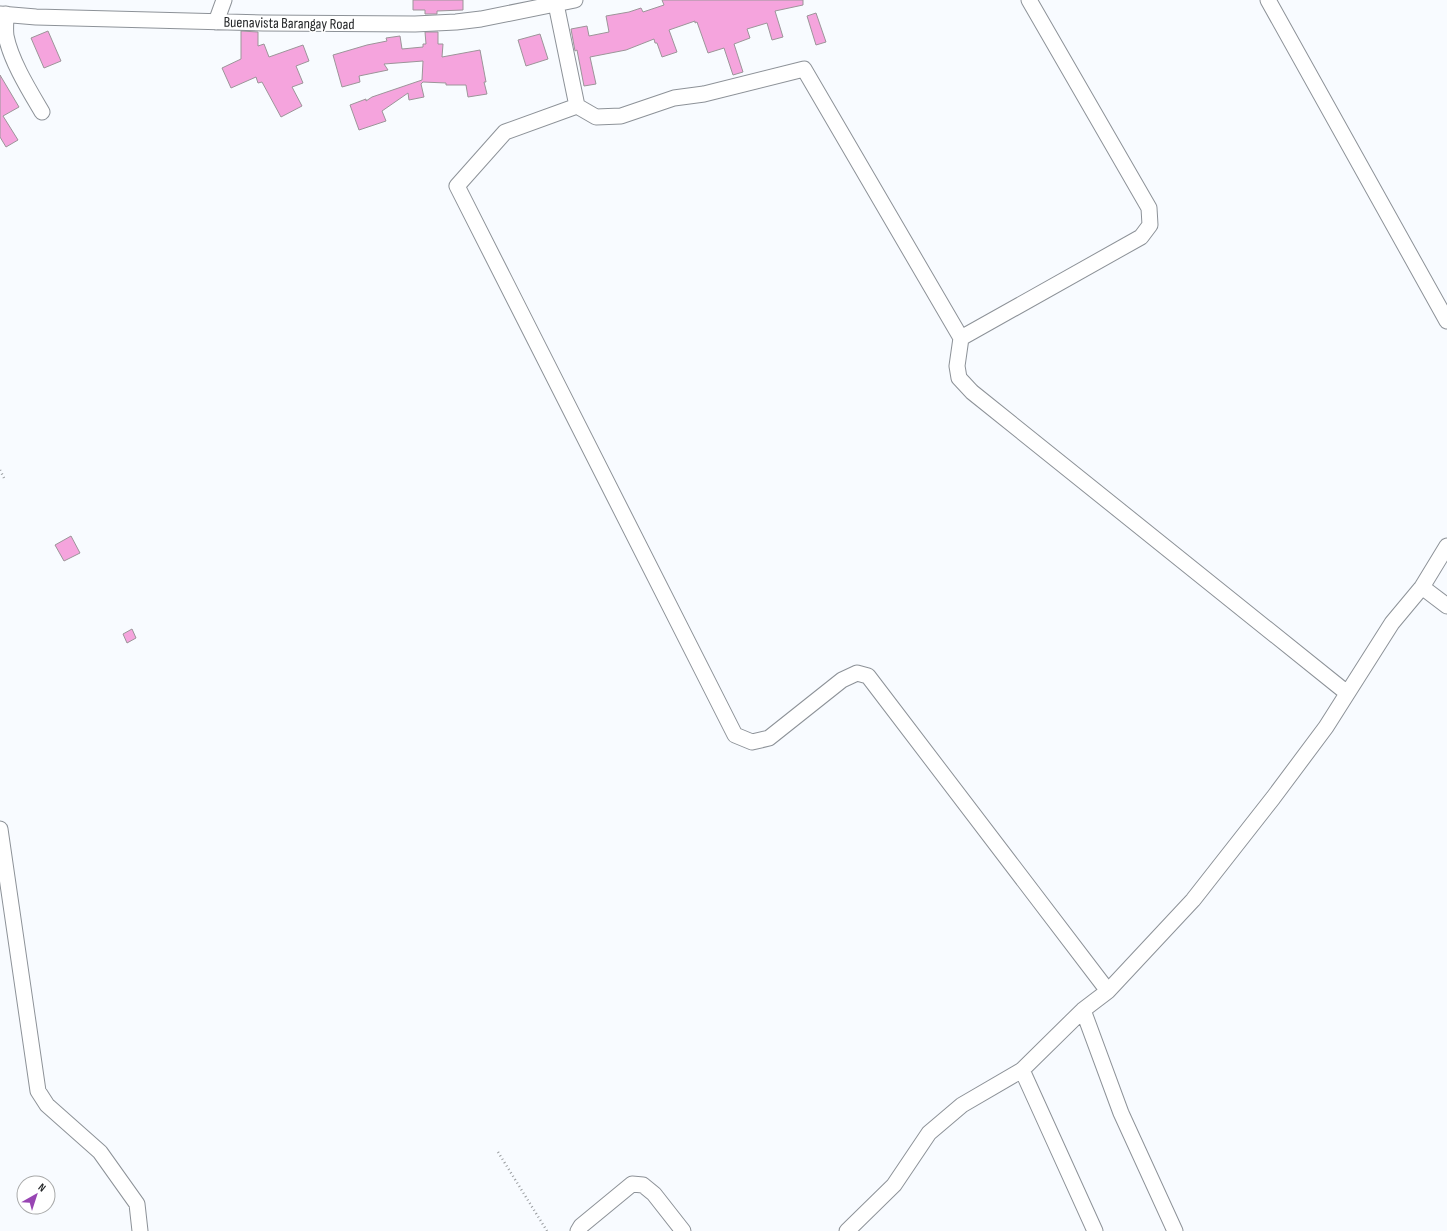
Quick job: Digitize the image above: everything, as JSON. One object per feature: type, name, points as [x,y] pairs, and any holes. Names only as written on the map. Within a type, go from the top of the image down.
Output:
[{"type":"street","points":[[216,22],[224,0]]},
{"type":"street","name":"Buenavista Barangay Road","points":[[3,14],[36,17],[270,24],[415,24],[481,19],[575,0]]},
{"type":"street","points":[[961,338],[1141,237],[1150,225],[1149,208],[1029,0]]},
{"type":"street","points":[[1268,0],[1447,321]]},
{"type":"street","points":[[556,4],[577,106],[596,117],[621,116],[674,98],[704,94],[804,69],[961,338],[956,366],[959,378],[972,392],[1347,693]]},
{"type":"street","points":[[3,14],[6,37],[12,53],[24,81],[42,112]]},
{"type":"street","points":[[577,106],[505,132],[457,186],[735,735],[752,742],[769,738],[842,680],[857,673],[868,676],[1108,991]]},
{"type":"street","points":[[847,1231],[894,1185],[929,1133],[962,1106],[1022,1070],[1083,1010],[1108,991],[1193,900],[1326,727],[1392,623],[1422,587],[1447,546]]},
{"type":"street","points":[[1422,587],[1447,606]]},
{"type":"street","points":[[0,829],[38,1091],[47,1105],[100,1152],[137,1204],[140,1231]]},
{"type":"street","points":[[1083,1010],[1121,1113],[1175,1231]]},
{"type":"street","points":[[1022,1070],[1095,1231]]},
{"type":"street","points":[[578,1231],[581,1226],[632,1184],[643,1185],[654,1194],[683,1231]]},
{"type":"path","points":[[0,470],[4,478]]},
{"type":"path","points":[[498,1152],[547,1231]]},
{"type":"building","points":[[413,0],[463,0],[463,10],[437,11],[437,14],[425,14],[425,10],[413,10]]},
{"type":"building","points":[[662,0],[803,0],[803,5],[775,11],[783,37],[772,40],[767,23],[747,29],[750,38],[734,44],[743,72],[733,75],[724,48],[708,53],[697,22],[695,23],[695,21],[669,30],[677,52],[662,57],[654,39],[626,50],[590,57],[596,84],[584,86],[571,29],[587,26],[589,36],[609,32],[606,16],[629,12],[641,8],[643,12],[664,5]]},
{"type":"building","points":[[816,13],[826,42],[816,45],[807,16]]},
{"type":"building","points":[[48,31],[61,61],[44,68],[31,38]]},
{"type":"building","points":[[241,31],[258,32],[258,46],[264,44],[269,57],[303,45],[309,61],[296,66],[303,83],[292,87],[302,106],[281,117],[262,82],[258,83],[256,77],[231,88],[222,68],[241,59]]},
{"type":"building","points":[[425,32],[438,32],[438,44],[443,44],[442,57],[480,50],[487,94],[468,97],[466,85],[446,85],[446,83],[423,82],[421,84],[424,97],[409,100],[408,93],[382,111],[386,121],[359,130],[350,105],[366,99],[366,101],[372,97],[422,80],[423,61],[384,64],[388,70],[359,76],[360,82],[342,87],[333,55],[387,41],[386,38],[400,36],[402,49],[423,47],[423,44],[426,44]]},
{"type":"building","points":[[540,34],[548,59],[526,66],[518,40]]},
{"type":"building","points":[[0,75],[19,107],[3,116],[18,140],[6,147],[0,137]]},
{"type":"building","points":[[71,536],[80,553],[64,561],[55,545]]},
{"type":"building","points":[[132,629],[136,638],[127,643],[123,634]]}]
